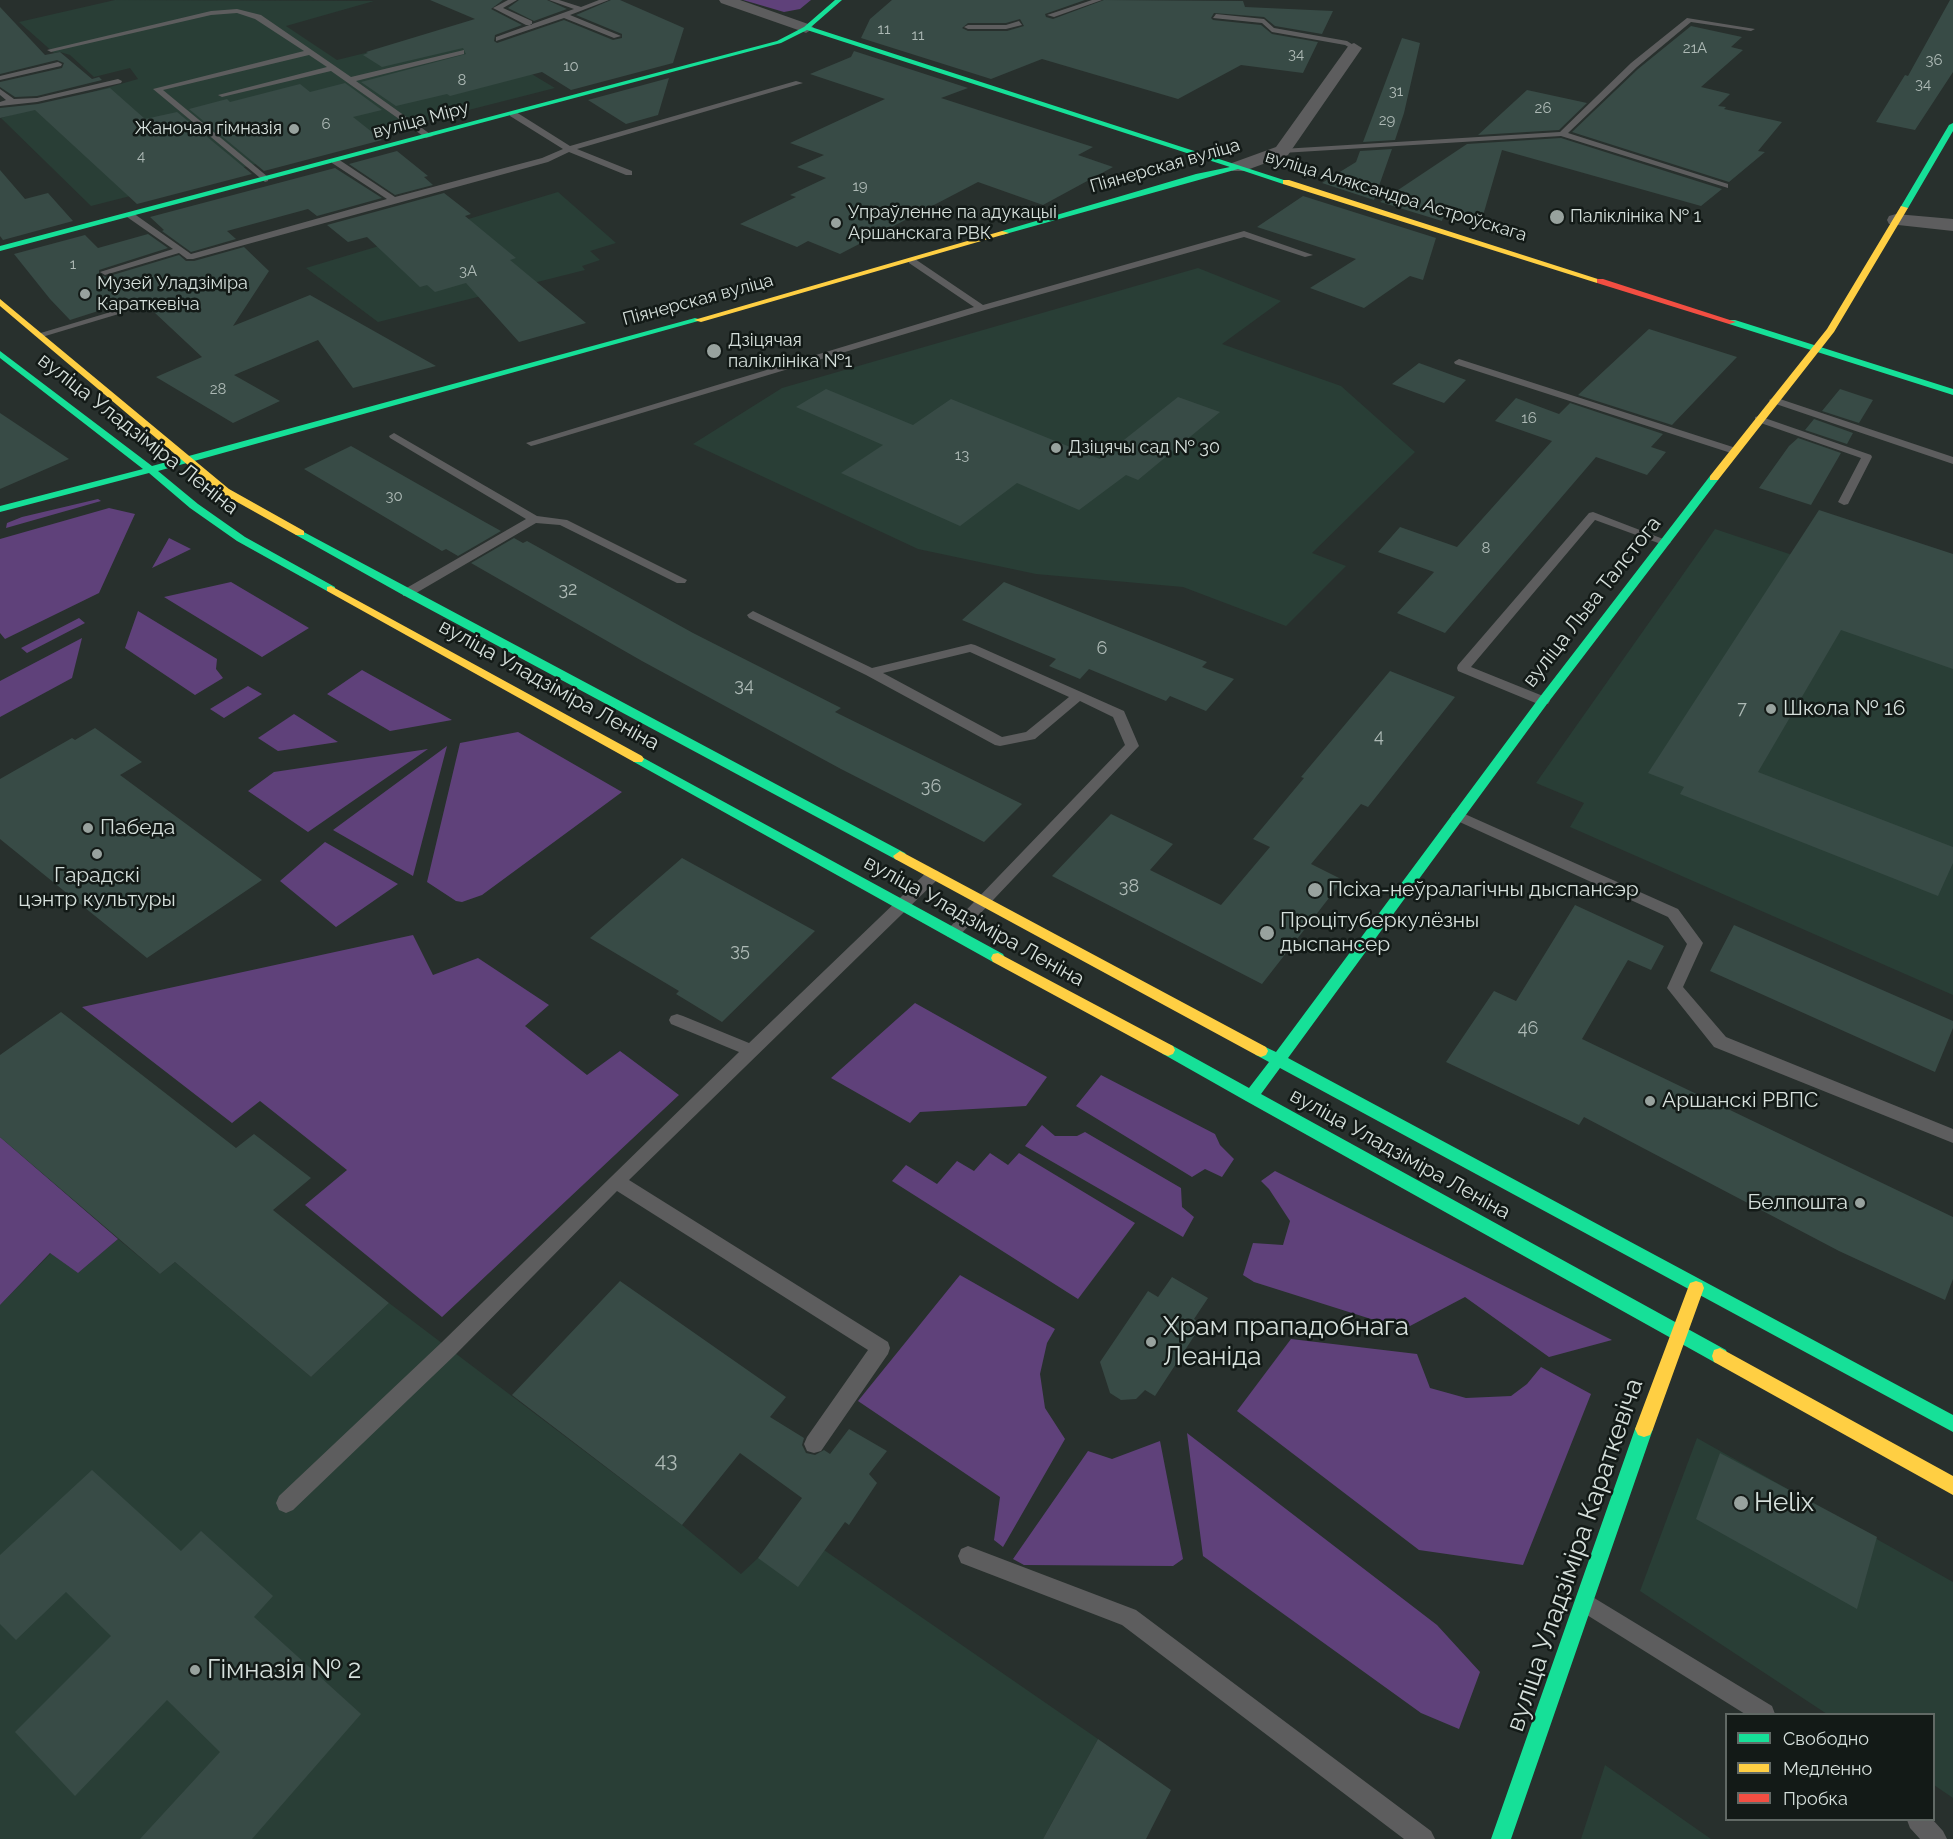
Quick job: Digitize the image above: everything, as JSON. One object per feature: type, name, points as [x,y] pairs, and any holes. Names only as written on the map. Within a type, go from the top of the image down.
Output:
[{"type":"main road","name":"вуліца Міру","points":[[0,249],[779,42],[806,28],[839,0]]},
{"type":"main road","name":"вуліца Аляксандра Астроўскага","points":[[806,28],[1238,167],[1953,392]]},
{"type":"main road","name":"вуліца Льва Талстога","points":[[1251,1097],[1543,700],[1759,419],[1831,330],[1953,125]]},
{"type":"main road","name":"Піянерская вуліца","points":[[0,509],[152,470],[912,261],[1199,176],[1238,167]]},
{"type":"main road","name":"вуліца Уладзіміра Леніна","points":[[0,302],[225,491],[407,593],[1953,1424]]},
{"type":"main road","name":"вуліца Уладзіміра Леніна","points":[[0,354],[121,449],[152,470],[194,506],[241,538],[900,905],[1953,1486]]},
{"type":"main road","name":"вуліца Уладзіміра Караткевіча","points":[[1501,1839],[1696,1287]]},
{"type":"street","name":"вуліца Аляксандра Астроўскага","points":[[726,0],[806,28]]},
{"type":"street","points":[[1282,151],[1354,48]]},
{"type":"street","name":"Піянерская вуліца","points":[[1238,167],[1282,151]]},
{"type":"street","points":[[1896,220],[1953,225]]},
{"type":"lane","points":[[514,0],[497,9],[529,23]]},
{"type":"lane","points":[[552,0],[580,9]]},
{"type":"lane","points":[[499,39],[606,0]]},
{"type":"lane","points":[[1051,15],[1099,0]]},
{"type":"lane","points":[[51,51],[211,13],[237,11],[258,17],[429,136]]},
{"type":"lane","points":[[563,15],[617,36]]},
{"type":"lane","points":[[1216,16],[1264,21],[1272,30],[1347,43],[1354,48]]},
{"type":"lane","points":[[1562,134],[1634,65],[1690,20],[1750,29]]},
{"type":"lane","points":[[968,27],[1006,27],[1019,23]]},
{"type":"lane","points":[[265,179],[157,89],[310,52]]},
{"type":"lane","points":[[350,80],[461,52]]},
{"type":"lane","points":[[0,78],[58,64]]},
{"type":"lane","points":[[222,95],[333,68]]},
{"type":"lane","points":[[0,104],[37,100],[118,81]]},
{"type":"lane","points":[[130,215],[190,256],[545,160],[569,149],[799,83]]},
{"type":"lane","points":[[0,91],[12,101]]},
{"type":"lane","points":[[513,114],[569,149],[629,173]]},
{"type":"lane","points":[[1282,151],[1562,134],[1725,186]]},
{"type":"lane","points":[[335,161],[394,200]]},
{"type":"lane","points":[[531,443],[982,308],[1244,234],[1308,255]]},
{"type":"lane","points":[[105,272],[180,250]]},
{"type":"lane","points":[[912,261],[982,308]]},
{"type":"lane","points":[[39,335],[127,310]]},
{"type":"lane","points":[[1459,362],[1735,451]]},
{"type":"lane","points":[[1774,400],[1953,461]]},
{"type":"lane","points":[[1759,419],[1867,458],[1844,502]]},
{"type":"lane","points":[[394,436],[534,519],[563,522],[681,580]]},
{"type":"lane","points":[[1543,700],[1463,668],[1593,515],[1665,542]]},
{"type":"lane","points":[[407,593],[534,519]]},
{"type":"lane","points":[[753,615],[871,672],[1000,742],[1030,736],[1078,696]]},
{"type":"lane","points":[[871,672],[970,648],[1119,714],[1132,746],[953,933]]},
{"type":"lane","points":[[1458,816],[1673,913],[1695,943],[1675,988],[1720,1042],[1953,1136]]},
{"type":"lane","points":[[286,1503],[449,1348],[750,1050],[933,875]]},
{"type":"lane","points":[[677,1020],[750,1050]]},
{"type":"lane","points":[[616,1181],[881,1348],[814,1444]]},
{"type":"lane","points":[[968,1556],[1129,1617],[1423,1839]]},
{"type":"lane","points":[[1583,1602],[1762,1713]]},
{"type":"lane","points":[[1919,1821],[1935,1839]]},
{"type":"shaded area","points":[[115,0],[374,1],[286,26],[337,60],[458,30],[555,88],[91,206],[1,118],[138,79],[130,68],[94,77],[70,55],[54,53],[19,22]]},
{"type":"shaded area","points":[[743,0],[811,0],[800,9],[784,12]]},
{"type":"shaded area","points":[[558,192],[616,243],[590,251],[600,260],[582,266],[585,270],[378,322],[306,268]]},
{"type":"shaded area","name":"Дзіцячы сад № 30","points":[[1198,268],[1281,301],[1222,344],[1341,386],[1415,452],[1312,553],[1346,566],[1286,626],[1183,587],[1036,574],[918,549],[693,444],[782,388]]},
{"type":"shaded area","points":[[98,499],[101,501],[6,528],[7,523],[22,517]]},
{"type":"shaded area","points":[[109,508],[135,514],[99,593],[5,639],[0,633],[0,539]]},
{"type":"shaded area","name":"Школа № 16","points":[[1715,529],[1953,609],[1953,995],[1570,827],[1584,803],[1536,783]]},
{"type":"shaded area","points":[[169,538],[191,549],[152,568]]},
{"type":"shaded area","points":[[231,582],[309,628],[262,657],[164,597]]},
{"type":"shaded area","points":[[138,611],[217,659],[216,669],[223,678],[195,695],[125,648]]},
{"type":"shaded area","points":[[79,618],[85,623],[27,653],[21,648]]},
{"type":"shaded area","points":[[82,638],[72,678],[0,717],[0,681]]},
{"type":"shaded area","points":[[362,670],[452,720],[390,731],[327,694]]},
{"type":"shaded area","points":[[248,686],[262,694],[224,718],[210,709]]},
{"type":"shaded area","points":[[294,714],[338,742],[278,751],[258,738]]},
{"type":"shaded area","points":[[518,732],[622,792],[482,895],[462,902],[456,901],[427,882],[460,743]]},
{"type":"shaded area","points":[[447,746],[413,876],[333,830]]},
{"type":"shaded area","points":[[428,749],[308,832],[248,791],[274,772]]},
{"type":"shaded area","points":[[325,842],[398,884],[336,927],[280,881]]},
{"type":"shaded area","points":[[413,935],[433,975],[478,958],[549,1005],[525,1026],[587,1075],[620,1051],[679,1095],[442,1317],[305,1205],[347,1170],[260,1101],[232,1123],[82,1007]]},
{"type":"shaded area","points":[[915,1003],[1047,1077],[1026,1106],[920,1112],[910,1123],[831,1078]]},
{"type":"shaded area","points":[[1101,1075],[1215,1134],[1220,1145],[1234,1159],[1222,1177],[1205,1169],[1192,1177],[1076,1106]]},
{"type":"shaded area","points":[[1042,1125],[1055,1136],[1077,1136],[1085,1132],[1181,1188],[1182,1207],[1194,1217],[1183,1237],[1025,1146]]},
{"type":"shaded area","points":[[0,1137],[118,1239],[78,1273],[50,1253],[0,1305]]},
{"type":"shaded area","points":[[990,1153],[1008,1165],[1019,1153],[1135,1223],[1078,1299],[892,1181],[906,1165],[937,1184],[957,1161],[974,1171]]},
{"type":"shaded area","points":[[1275,1171],[1612,1340],[1549,1357],[1465,1297],[1410,1326],[1371,1319],[1254,1282],[1243,1275],[1253,1243],[1283,1245],[1290,1221],[1261,1181]]},
{"type":"shaded area","points":[[118,1239],[160,1274],[175,1262],[311,1377],[389,1303],[682,1525],[741,1574],[758,1558],[824,1550],[1098,1739],[1043,1839],[0,1839],[0,1305],[51,1253],[78,1273]]},
{"type":"shaded area","points":[[960,1275],[1055,1329],[1047,1343],[1040,1374],[1045,1408],[1065,1439],[1003,1547],[994,1540],[1000,1497],[858,1401]]},
{"type":"shaded area","points":[[1291,1339],[1417,1354],[1430,1388],[1466,1398],[1511,1396],[1527,1384],[1541,1367],[1591,1394],[1523,1565],[1419,1550],[1237,1411]]},
{"type":"shaded area","points":[[1187,1433],[1437,1625],[1480,1672],[1459,1729],[1421,1713],[1203,1556]]},
{"type":"shaded area","points":[[1697,1438],[1953,1582],[1953,1798],[1935,1786],[1935,1713],[1825,1713],[1640,1591]]},
{"type":"shaded area","points":[[1160,1441],[1183,1559],[1173,1566],[1024,1565],[1013,1559],[1088,1451],[1112,1459]]},
{"type":"shaded area","points":[[1605,1765],[1711,1839],[1581,1839]]},
{"type":"building","points":[[430,0],[503,0],[491,9],[522,25],[495,35],[494,41],[497,43],[564,20],[613,40],[622,38],[622,34],[576,15],[611,0],[620,0],[684,28],[673,63],[571,90],[542,72],[450,96],[447,94],[396,106],[361,82],[466,54],[463,48],[382,67],[363,55],[368,53],[366,52],[475,19]]},
{"type":"building","points":[[519,0],[547,0],[567,9],[534,21],[508,8]]},
{"type":"building","points":[[892,0],[1085,0],[1045,14],[1046,17],[1053,19],[1104,0],[1243,1],[1245,7],[1333,11],[1322,34],[1275,26],[1264,17],[1214,13],[1211,18],[1213,20],[1261,25],[1272,34],[1318,42],[1303,73],[1241,65],[1178,99],[1042,59],[991,79],[861,38],[870,19]],"holes":[[[1020,19],[1024,26],[1007,31],[968,31],[962,28],[968,23],[1006,23]]]},
{"type":"building","points":[[1950,0],[1953,0],[1953,72],[1915,130],[1876,122],[1905,75],[1908,76]]},
{"type":"building","points":[[0,7],[45,55],[60,52],[92,79],[99,77],[102,80],[37,96],[15,97],[0,87],[0,82],[62,68],[64,63],[57,60],[0,74]]},
{"type":"building","points":[[1691,26],[1742,37],[1731,47],[1743,50],[1701,87],[1730,94],[1718,106],[1782,122],[1758,151],[1765,152],[1729,182],[1572,132],[1638,69]]},
{"type":"building","points":[[1402,38],[1420,43],[1404,113],[1395,140],[1363,142]]},
{"type":"building","points":[[854,51],[968,88],[941,98],[1093,147],[1078,155],[1113,167],[1043,205],[978,182],[840,254],[808,241],[797,247],[740,224],[796,197],[790,195],[826,178],[797,167],[824,155],[790,143],[885,99],[810,74],[851,57]]},
{"type":"building","points":[[669,78],[658,115],[626,124],[588,100]]},
{"type":"building","points":[[345,83],[382,110],[353,117],[382,140],[264,171],[189,109],[227,99],[230,102],[300,84],[310,92]]},
{"type":"building","points":[[110,88],[145,119],[177,112],[252,174],[137,204],[35,110],[0,118],[0,108],[38,104]]},
{"type":"building","points":[[1527,90],[1587,103],[1559,130],[1478,135]]},
{"type":"building","points":[[1561,138],[1722,189],[1701,206],[1502,150],[1482,219],[1446,208],[1442,221],[1380,202],[1467,144]]},
{"type":"building","points":[[1392,149],[1374,200],[1322,183],[1356,162],[1360,151]]},
{"type":"building","points":[[397,151],[428,176],[424,177],[433,185],[395,195],[349,164]]},
{"type":"building","points":[[335,168],[382,198],[317,216],[308,209],[227,231],[236,239],[191,252],[162,231],[164,230],[150,217]]},
{"type":"building","points":[[0,170],[25,199],[48,193],[73,221],[3,240],[0,236]]},
{"type":"building","points":[[444,193],[471,214],[465,216],[516,258],[510,260],[586,323],[519,342],[466,283],[435,292],[427,285],[420,287],[367,237],[348,242],[327,225]]},
{"type":"building","points":[[1303,196],[1436,238],[1423,280],[1410,276],[1364,308],[1310,288],[1356,259],[1257,227]]},
{"type":"building","points":[[148,234],[168,248],[99,270],[99,274],[106,277],[179,255],[186,261],[194,261],[244,247],[269,271],[233,326],[310,295],[436,366],[353,388],[318,340],[234,375],[280,401],[233,423],[156,377],[202,357],[139,298],[70,320],[14,254],[85,235],[98,248]]},
{"type":"building","points":[[1649,329],[1737,357],[1672,425],[1578,395]]},
{"type":"building","points":[[1419,363],[1466,380],[1444,403],[1392,384]]},
{"type":"building","points":[[826,389],[913,425],[951,399],[1100,459],[1178,397],[1220,412],[1138,480],[1126,475],[1079,510],[1017,483],[960,526],[841,473],[883,445],[796,407]]},
{"type":"building","points":[[1840,389],[1873,400],[1859,423],[1822,411]]},
{"type":"building","points":[[1516,398],[1559,414],[1570,403],[1663,434],[1651,447],[1666,452],[1647,475],[1596,457],[1445,633],[1397,613],[1434,572],[1378,552],[1400,527],[1457,547],[1552,441],[1495,421]]},
{"type":"building","points":[[0,413],[69,459],[0,489]]},
{"type":"building","points":[[1814,419],[1853,433],[1847,444],[1805,430]]},
{"type":"building","points":[[1798,438],[1841,453],[1811,505],[1759,488],[1789,446]]},
{"type":"building","points":[[351,446],[501,531],[458,556],[446,549],[442,551],[304,469]]},
{"type":"building","points":[[1819,510],[1953,554],[1953,669],[1841,630],[1758,772],[1953,847],[1953,863],[1938,896],[1680,794],[1684,787],[1648,773]]},
{"type":"building","points":[[514,538],[523,543],[527,541],[693,633],[841,708],[835,712],[1022,804],[984,842],[841,769],[642,661],[471,563]]},
{"type":"building","points":[[1004,582],[1207,662],[1202,667],[1234,679],[1206,711],[1170,696],[1166,701],[1089,669],[1080,679],[1049,666],[1056,659],[962,620]]},
{"type":"building","points":[[1390,671],[1455,697],[1368,807],[1361,804],[1311,864],[1343,880],[1262,984],[1052,876],[1111,814],[1173,844],[1150,870],[1221,905],[1270,847],[1253,839],[1304,778],[1301,777]]},
{"type":"building","points":[[95,728],[142,762],[120,775],[262,880],[147,958],[0,839],[0,779],[72,738],[75,740]]},
{"type":"building","points":[[682,858],[815,931],[722,1022],[676,994],[679,991],[590,938]]},
{"type":"building","points":[[1575,905],[1664,946],[1651,970],[1628,960],[1582,1039],[1953,1217],[1953,1279],[1945,1300],[1839,1251],[1584,1117],[1579,1125],[1446,1062],[1494,991],[1516,1001]]},
{"type":"building","points":[[1734,925],[1953,1021],[1953,1028],[1935,1072],[1710,971]]},
{"type":"building","points":[[61,1012],[236,1148],[254,1134],[311,1178],[273,1210],[389,1303],[311,1377],[175,1262],[160,1274],[0,1137],[0,1055]]},
{"type":"building","name":"Храм прападобнага Леаніда","points":[[1172,1277],[1208,1298],[1194,1319],[1202,1324],[1155,1396],[1145,1390],[1136,1399],[1121,1400],[1110,1393],[1100,1362],[1148,1291],[1158,1297]]},
{"type":"building","points":[[620,1281],[786,1397],[770,1417],[804,1438],[802,1445],[806,1453],[815,1455],[824,1450],[830,1454],[849,1429],[887,1451],[869,1474],[877,1483],[849,1525],[845,1522],[798,1587],[758,1558],[802,1498],[740,1453],[682,1525],[512,1395]]},
{"type":"building","points":[[1720,1453],[1877,1537],[1857,1609],[1696,1519]]},
{"type":"building","name":"Гімназія № 2","points":[[92,1470],[181,1551],[201,1531],[273,1596],[254,1617],[361,1714],[252,1839],[140,1839],[220,1752],[167,1700],[75,1796],[15,1732],[111,1636],[66,1592],[16,1640],[0,1624],[0,1555]]},
{"type":"building","points":[[1098,1739],[1171,1790],[1146,1839],[1043,1839]]},
{"type":"traffic: fast","points":[[0,249],[779,42],[806,28],[839,0]]},
{"type":"traffic: fast","points":[[806,28],[1286,182]]},
{"type":"traffic: fast","points":[[1904,208],[1953,125]]},
{"type":"traffic: fast","points":[[1005,233],[1199,176],[1238,167]]},
{"type":"traffic: fast","points":[[0,509],[188,460],[698,320]]},
{"type":"traffic: fast","points":[[1732,322],[1953,392]]},
{"type":"traffic: fast","points":[[0,354],[151,470],[194,506],[241,539],[331,589]]},
{"type":"traffic: fast","points":[[1251,1097],[1543,701],[1714,478]]},
{"type":"traffic: fast","points":[[300,533],[407,593],[900,856]]},
{"type":"traffic: fast","points":[[638,759],[998,958]]},
{"type":"traffic: fast","points":[[1168,1050],[1720,1356]]},
{"type":"traffic: fast","points":[[1261,1051],[1953,1424]]},
{"type":"traffic: fast","points":[[1501,1839],[1644,1429]]},
{"type":"traffic: slow","points":[[1286,182],[1600,281]]},
{"type":"traffic: slow","points":[[1714,478],[1831,330],[1904,208]]},
{"type":"traffic: slow","points":[[698,320],[1005,233]]},
{"type":"traffic: slow","points":[[0,302],[225,491],[300,533]]},
{"type":"traffic: slow","points":[[331,589],[638,759]]},
{"type":"traffic: slow","points":[[900,856],[1261,1051]]},
{"type":"traffic: slow","points":[[998,958],[1168,1050]]},
{"type":"traffic: slow","points":[[1644,1429],[1696,1288]]},
{"type":"traffic: slow","points":[[1720,1356],[1953,1486]]},
{"type":"traffic: jam","points":[[1600,281],[1732,322]]},
{"type":"place","name":"Жаночая гімназія","points":[[294,129]]},
{"type":"place","name":"Паліклініка № 1","points":[[1557,217]]},
{"type":"place","name":"Упраўленне па адукацыі Аршанскага РВК","points":[[836,223]]},
{"type":"place","name":"Музей Уладзіміра Караткевіча","points":[[85,294]]},
{"type":"place","name":"Дзіцячая паліклініка №1","points":[[714,351]]},
{"type":"place","name":"Дзіцячы сад № 30","points":[[1056,448]]},
{"type":"place","name":"Школа № 16","points":[[1771,709]]},
{"type":"place","name":"Пабеда","points":[[88,828]]},
{"type":"place","name":"Гарадскі цэнтр культуры","points":[[97,854]]},
{"type":"place","name":"Псіха-неўралагічны дыспансэр","points":[[1315,890]]},
{"type":"place","name":"Процітуберкулёзны дыспансер","points":[[1267,933]]},
{"type":"place","name":"Аршанскі РВПС","points":[[1650,1101]]},
{"type":"place","name":"Белпошта","points":[[1860,1203]]},
{"type":"place","name":"Храм прападобнага Леаніда","points":[[1151,1342]]},
{"type":"place","name":"Helix","points":[[1741,1503]]},
{"type":"place","name":"Гімназія № 2","points":[[195,1670]]}]
